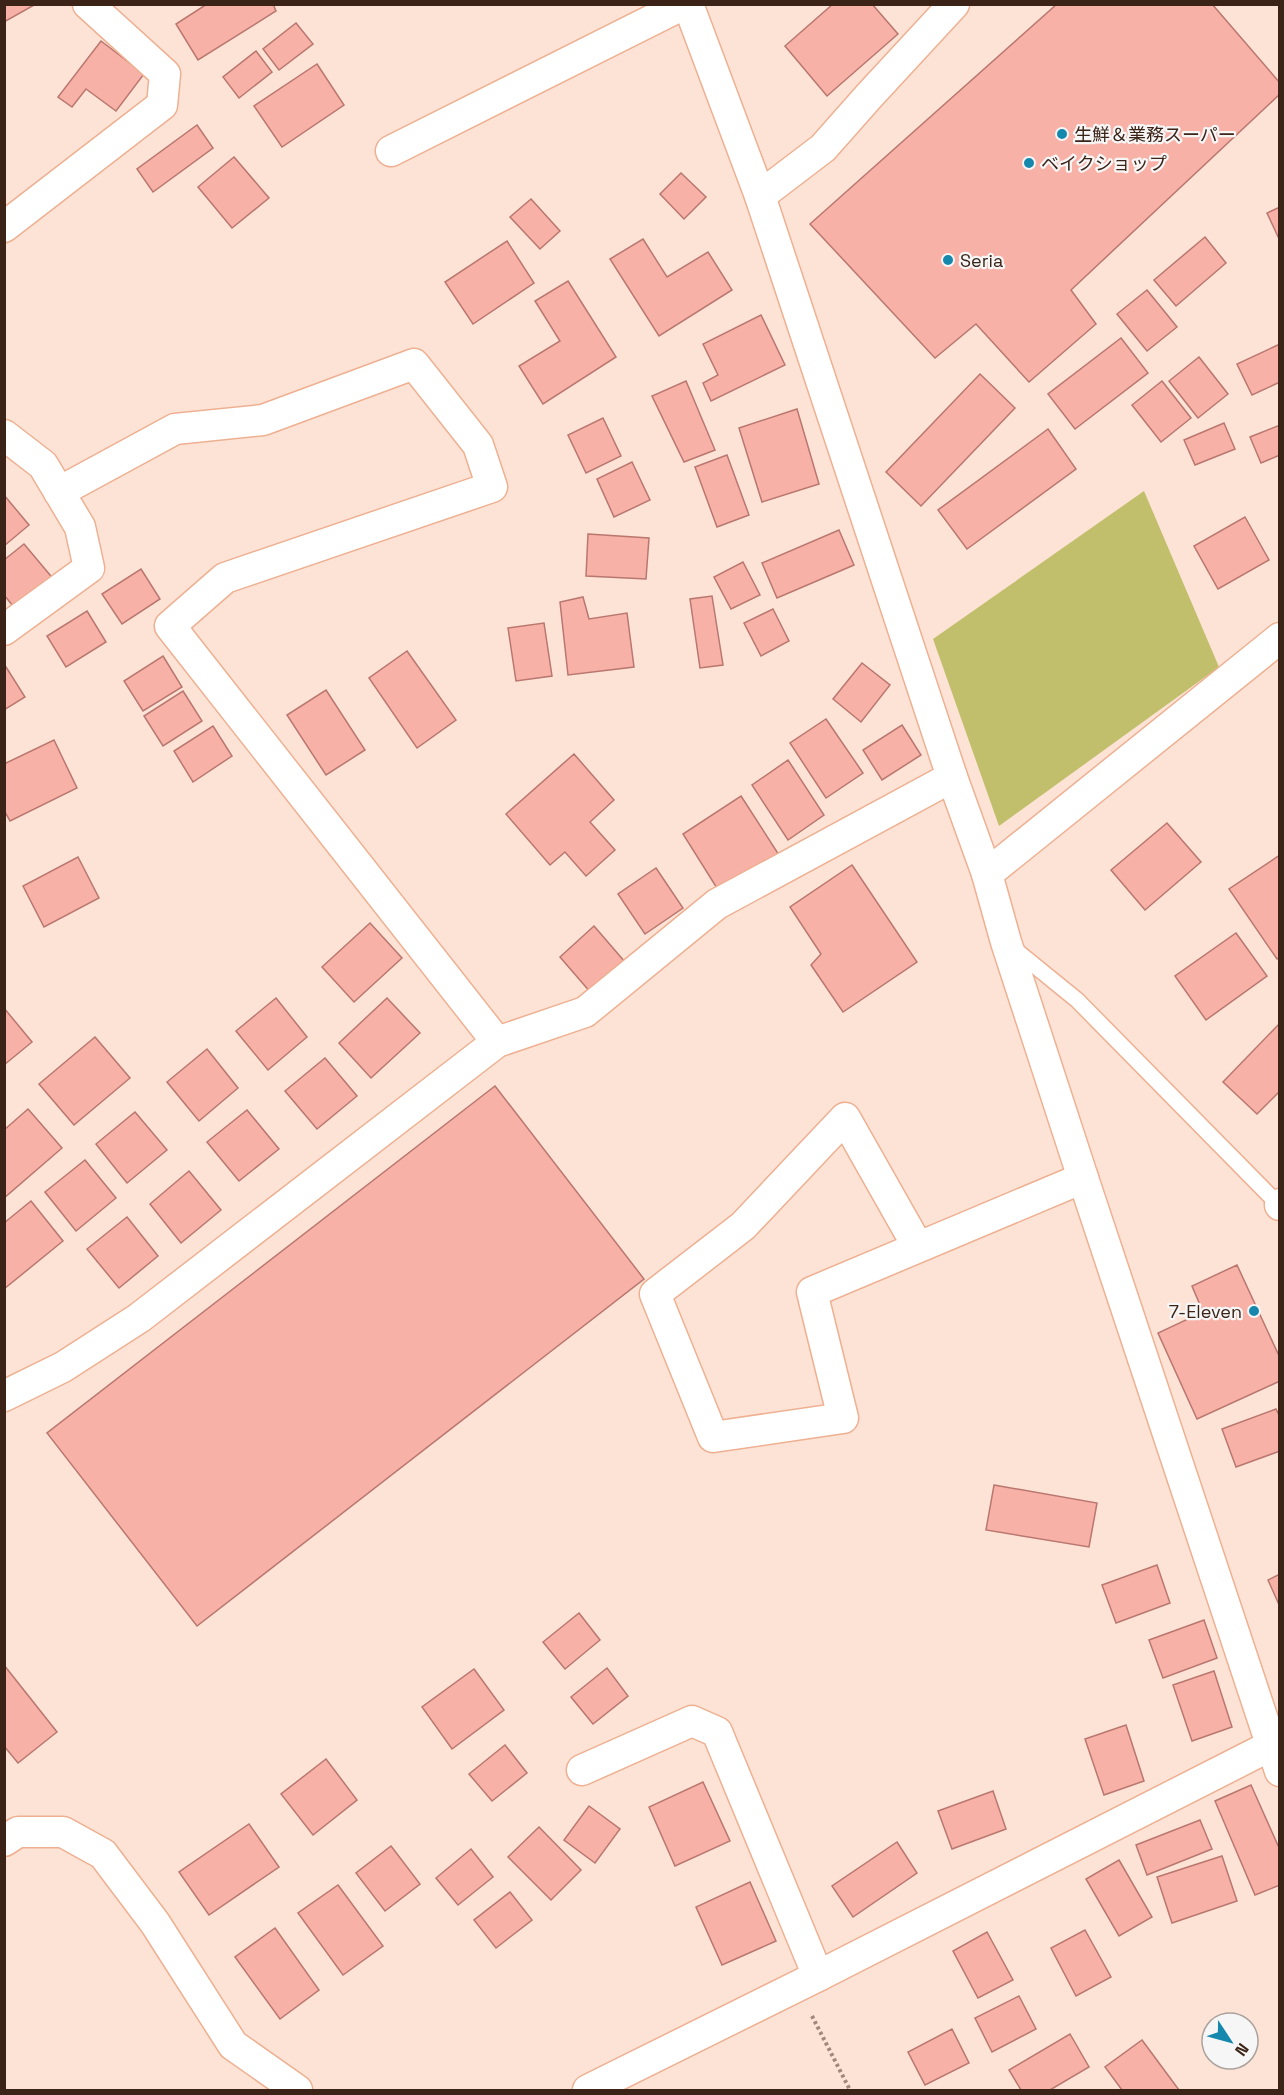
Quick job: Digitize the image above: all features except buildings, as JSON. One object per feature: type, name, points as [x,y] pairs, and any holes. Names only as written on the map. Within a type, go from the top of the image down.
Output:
[{"type":"street","points":[[4,226],[162,105],[165,74],[88,4]]},
{"type":"street","points":[[391,151],[686,4],[760,196],[952,777],[987,874],[1006,942],[1083,1178],[1276,1751],[588,2091]]},
{"type":"street","points":[[760,196],[823,148],[954,4]]},
{"type":"street","points":[[59,492],[175,429],[263,420],[414,364],[422,373],[478,445],[492,487],[225,578],[170,626],[497,1042]]},
{"type":"street","points":[[4,435],[43,465],[80,528],[89,568],[4,630]]},
{"type":"street","points":[[987,874],[1280,638]]},
{"type":"street","points":[[4,1396],[63,1367],[139,1318],[497,1042],[585,1012],[717,904],[952,777]]},
{"type":"street","points":[[918,1247],[845,1118],[743,1227],[655,1294],[713,1437],[843,1418],[812,1292],[1083,1178]]},
{"type":"street","points":[[582,1770],[692,1721],[717,1732],[807,1981]]},
{"type":"street","points":[[4,1841],[18,1832],[63,1832],[103,1854],[155,1923],[233,2046],[297,2091]]},
{"type":"lane","points":[[1006,942],[1077,1000],[1279,1205]]},
{"type":"path","points":[[807,1981],[850,2091]]},
{"type":"shaded area","points":[[1144,491],[1219,667],[999,826],[933,639]]},
{"type":"place","name":"生鮮＆業務スーパー","points":[[1062,134]]},
{"type":"place","name":"ベイクショップ","points":[[1029,163]]},
{"type":"place","name":"Seria","points":[[948,260]]},
{"type":"place","name":"7-Eleven","points":[[1254,1311]]}]
